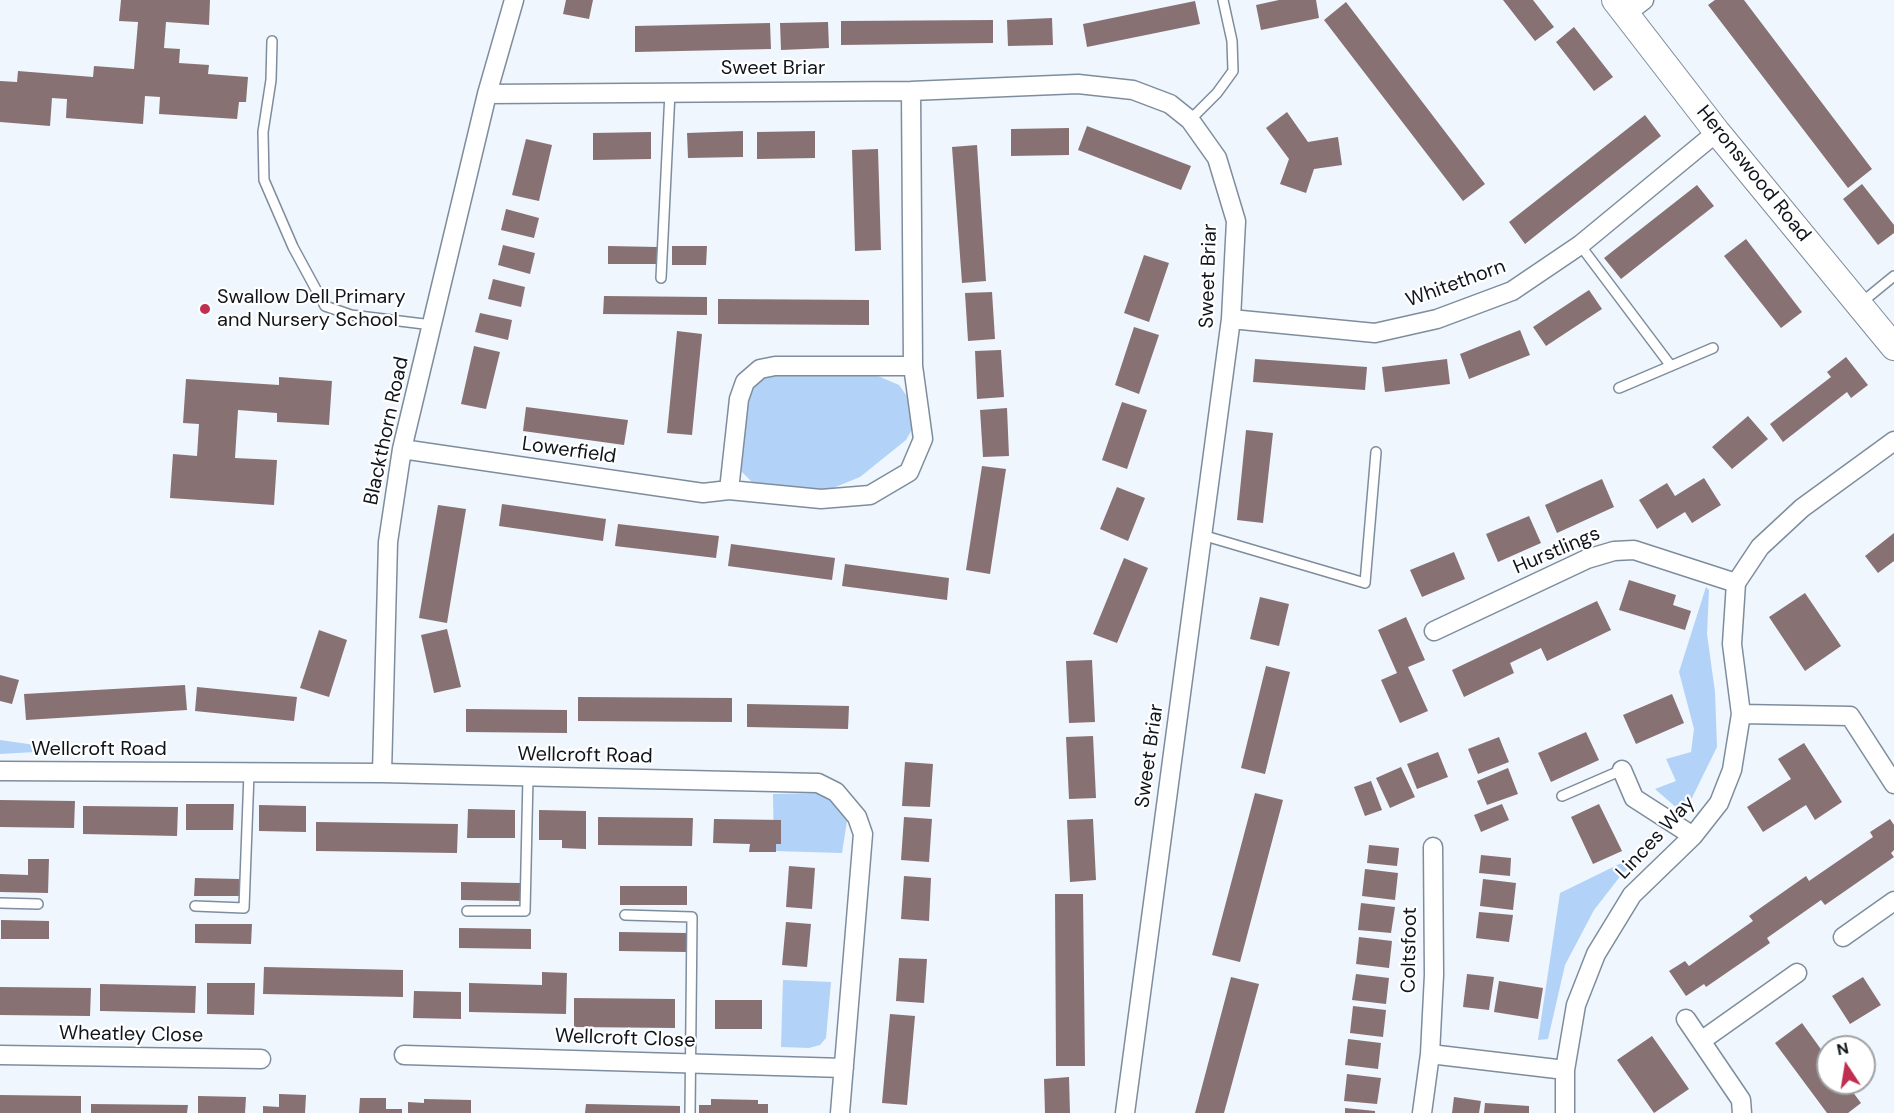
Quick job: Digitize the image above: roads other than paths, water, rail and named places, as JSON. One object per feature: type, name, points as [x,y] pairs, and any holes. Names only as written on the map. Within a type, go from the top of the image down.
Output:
[{"type":"street","name":"Blackthorn Road","points":[[382,773],[388,542],[402,449],[488,94],[514,0]]},
{"type":"street","name":"Heronswood Road","points":[[1629,4],[1717,132],[1894,347]]},
{"type":"street","name":"Sweet Briar","points":[[488,94],[912,91],[1078,84],[1133,90],[1170,104],[1190,120],[1217,158],[1236,221],[1231,319],[1125,1113]]},
{"type":"street","name":"Lowerfield","points":[[402,449],[703,493],[729,490],[821,499],[870,495],[909,472],[923,439],[913,366],[912,91]]},
{"type":"street","name":"Whitethorn","points":[[1231,319],[1375,333],[1426,322],[1512,291],[1580,245],[1717,132]]},
{"type":"street","points":[[729,490],[739,399],[745,382],[760,369],[775,366],[913,366]]},
{"type":"street","name":"Linces Way","points":[[1565,1113],[1565,1070],[1576,1005],[1596,954],[1632,896],[1693,836],[1719,802],[1732,770],[1741,714],[1732,644],[1736,583],[1760,547],[1802,508],[1894,441]]},
{"type":"street","name":"Hurstlings","points":[[1434,632],[1587,559],[1614,551],[1634,550],[1736,583]]},
{"type":"street","points":[[1741,714],[1850,716],[1894,784]]},
{"type":"street","points":[[1622,770],[1634,798],[1693,836]]},
{"type":"street","name":"Wellcroft Road","points":[[0,771],[382,773],[818,783],[836,792],[857,817],[863,834],[840,1113]]},
{"type":"street","name":"Coltsfoot","points":[[1422,1113],[1430,1054],[1434,975],[1433,847]]},
{"type":"street","points":[[1843,937],[1894,901]]},
{"type":"street","points":[[1701,1041],[1797,973]]},
{"type":"street","points":[[1686,1019],[1741,1100],[1742,1113]]},
{"type":"street","points":[[1430,1054],[1565,1070]]},
{"type":"street","name":"Wheatley Close","points":[[0,1055],[261,1059]]},
{"type":"street","name":"Wellcroft Close","points":[[405,1055],[844,1068]]},
{"type":"lane","points":[[1190,120],[1217,93],[1233,71],[1232,41],[1223,0]]},
{"type":"lane","points":[[272,41],[271,80],[263,132],[264,180],[293,247],[325,306],[351,315],[432,325]]},
{"type":"lane","points":[[661,278],[670,92]]},
{"type":"lane","points":[[1580,245],[1671,366]]},
{"type":"lane","points":[[1860,305],[1894,276]]},
{"type":"lane","points":[[1619,388],[1713,348]]},
{"type":"lane","points":[[1202,535],[1365,583],[1376,452]]},
{"type":"lane","points":[[1562,796],[1622,770]]},
{"type":"lane","points":[[195,906],[244,908],[249,773]]},
{"type":"lane","points":[[467,911],[525,911],[528,777]]},
{"type":"lane","points":[[0,903],[38,904]]},
{"type":"lane","points":[[625,915],[692,917],[690,1113]]},
{"type":"place","name":"Swallow Dell Primary and Nursery School","points":[[205,309]]}]
